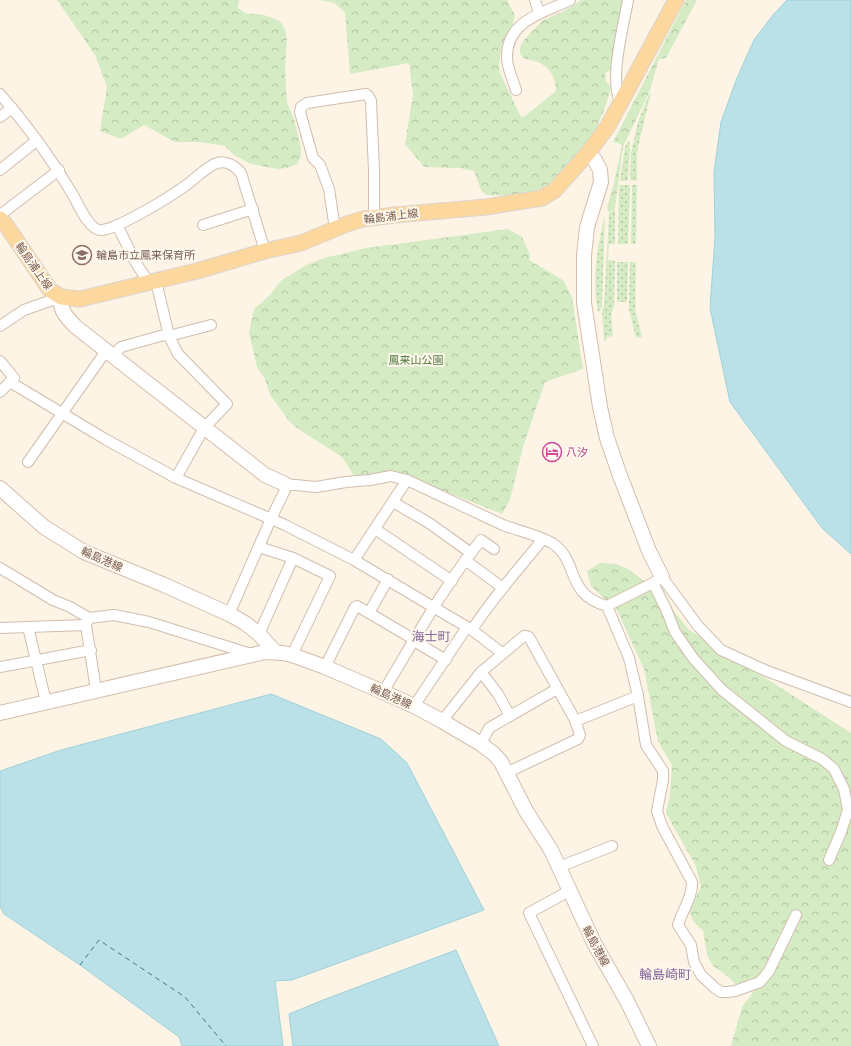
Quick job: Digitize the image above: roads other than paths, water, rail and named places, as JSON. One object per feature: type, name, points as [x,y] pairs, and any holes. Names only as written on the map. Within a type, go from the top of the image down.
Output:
[{"type":"main road","name":"輪島浦上線","points":[[0,219],[6,225],[47,287],[61,297],[80,299],[198,271],[265,251],[301,243],[347,224],[374,217],[486,207],[542,198],[555,190],[588,153],[608,126],[676,0]]},
{"type":"street","points":[[535,0],[539,13]]},
{"type":"street","points":[[516,90],[508,66],[507,57],[509,42],[520,25],[539,13],[570,0]]},
{"type":"street","points":[[621,102],[617,96],[616,69],[628,0]]},
{"type":"street","points":[[0,94],[59,170],[94,228],[101,231],[117,225],[183,188],[217,163],[224,163],[229,164],[241,173],[265,251]]},
{"type":"street","points":[[335,229],[329,189],[320,165],[313,158],[300,112],[301,107],[307,103],[366,94],[369,97],[371,101],[374,163],[374,217]]},
{"type":"street","points":[[0,117],[12,108]]},
{"type":"street","points":[[0,170],[36,140]]},
{"type":"street","points":[[588,153],[595,160],[600,170],[601,182],[587,227],[584,255],[584,303],[600,407],[607,438],[647,545],[666,609],[675,632],[693,658],[722,690],[786,741],[822,760],[834,769],[844,789],[848,810],[841,832],[829,860]]},
{"type":"street","points":[[0,215],[59,170]]},
{"type":"street","points":[[203,225],[252,209]]},
{"type":"street","points":[[117,225],[136,263],[152,282],[169,336],[180,357],[227,404],[204,428],[176,478]]},
{"type":"street","points":[[0,326],[24,310],[61,297],[60,304],[68,318],[76,327],[265,475],[285,484],[316,487],[391,476],[407,480],[505,525],[552,543],[563,553],[578,587],[588,598],[597,604],[607,606],[657,580]]},
{"type":"street","points":[[28,462],[62,414],[109,354],[121,347],[164,335],[169,336],[211,325]]},
{"type":"street","points":[[0,361],[14,378],[0,392]]},
{"type":"street","points":[[10,382],[105,439],[176,478],[271,519],[354,560],[469,628],[502,653]]},
{"type":"street","points":[[354,560],[407,480]]},
{"type":"street","points":[[229,614],[285,490],[285,484]]},
{"type":"street","name":"輪島港線","points":[[0,488],[44,527],[84,552],[162,584],[229,614],[245,623],[259,634],[275,652],[292,655],[325,667],[414,706],[481,744],[494,754],[501,762],[526,811],[551,850],[594,943],[627,1001],[649,1046]]},
{"type":"street","points":[[392,502],[429,523],[503,588]]},
{"type":"street","points":[[375,528],[452,581]]},
{"type":"street","points":[[414,706],[469,628],[543,539]]},
{"type":"street","points":[[383,692],[468,556],[481,540],[494,549]]},
{"type":"street","points":[[259,547],[293,558],[329,575],[330,577],[292,655]]},
{"type":"street","points":[[259,634],[293,558]]},
{"type":"street","points":[[0,568],[53,600],[70,607],[88,621],[96,690]]},
{"type":"street","points":[[369,613],[388,579]]},
{"type":"street","points":[[657,580],[721,650],[767,670],[851,702]]},
{"type":"street","points":[[325,667],[355,607],[357,606],[446,660]]},
{"type":"street","points":[[607,606],[629,658],[638,696],[646,745],[663,771],[663,780],[657,811],[662,826],[692,882],[693,887],[691,894],[678,925],[691,945],[694,962],[701,975],[715,988],[722,992],[735,991],[760,982],[769,971],[796,915]]},
{"type":"street","points":[[0,628],[28,627],[88,621],[114,615],[149,622],[252,654]]},
{"type":"street","points":[[28,627],[46,702]]},
{"type":"street","points":[[442,721],[481,672],[524,636],[529,638],[575,720],[580,735],[578,739],[506,773]]},
{"type":"street","points":[[0,668],[91,650]]},
{"type":"street","points":[[0,713],[252,654],[275,652]]},
{"type":"street","points":[[481,672],[498,694],[510,716]]},
{"type":"street","points":[[481,744],[489,728],[557,689]]},
{"type":"street","points":[[575,720],[638,696]]},
{"type":"street","points":[[559,867],[612,846]]},
{"type":"street","points":[[569,891],[529,913],[593,1046]]},
{"type":"water","points":[[787,0],[851,0],[851,554],[822,528],[730,402],[710,308],[715,237],[714,172],[721,122],[737,78],[754,40],[773,15]]},
{"type":"water","points":[[271,694],[381,739],[407,763],[484,910],[292,980],[275,981],[283,1046],[182,1046],[179,1037],[80,965],[4,914],[0,906],[0,771],[61,750]]},
{"type":"water","points":[[456,950],[499,1046],[293,1046],[289,1014]]},
{"type":"place","name":"輪島市立鳳来保育所","points":[[82,255]]},
{"type":"place","name":"八汐","points":[[552,452]]},
{"type":"district","name":"海士町","points":[[431,636]]},
{"type":"district","name":"輪島崎町","points":[[665,974]]},
{"type":"park label","name":"鳳来山公園","points":[[416,360]]}]
